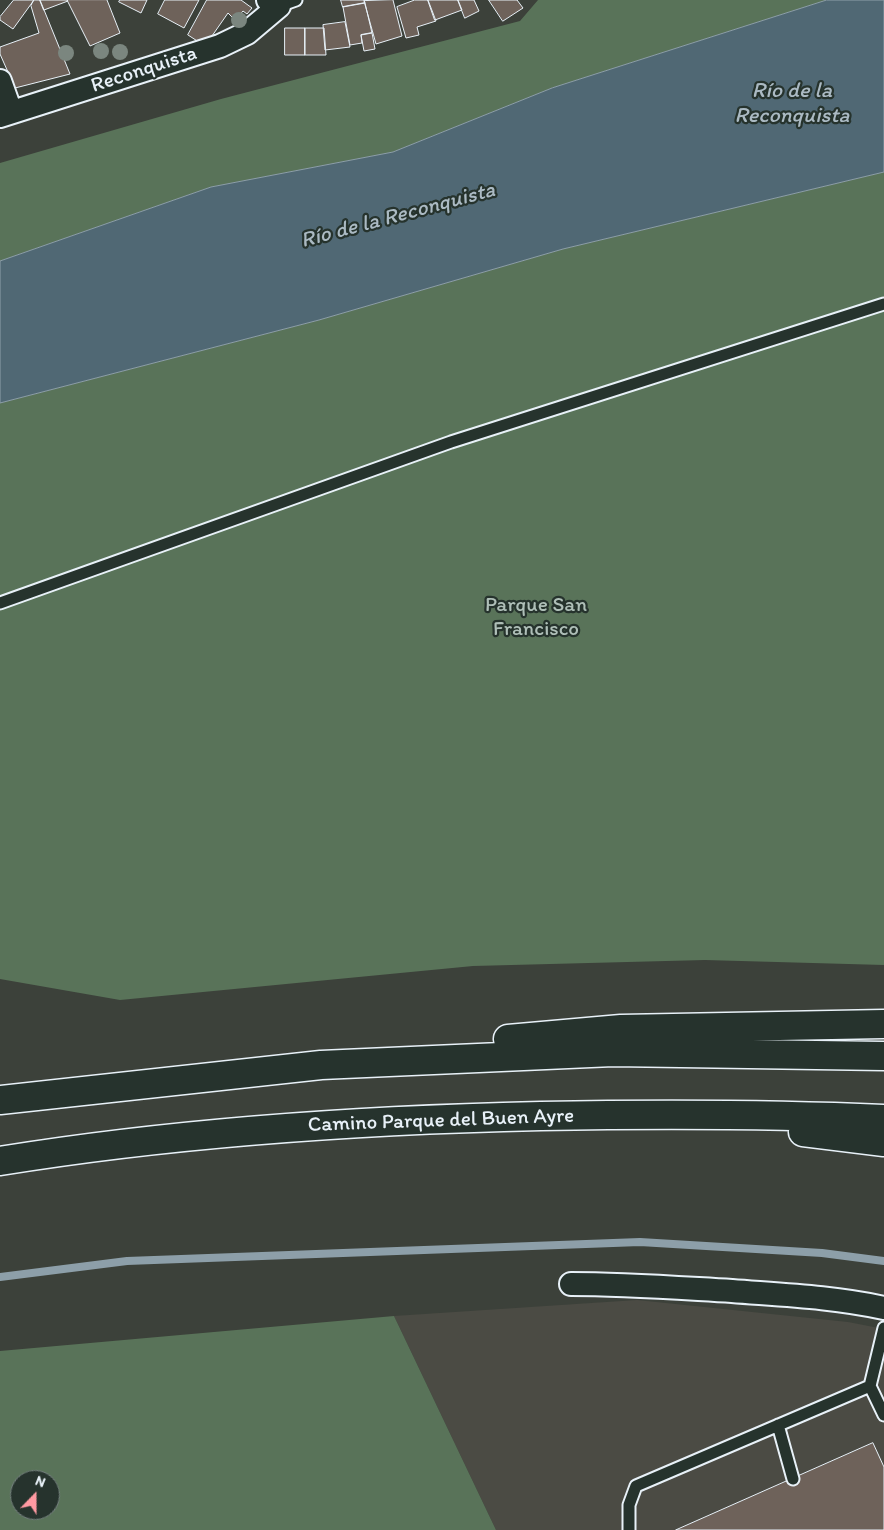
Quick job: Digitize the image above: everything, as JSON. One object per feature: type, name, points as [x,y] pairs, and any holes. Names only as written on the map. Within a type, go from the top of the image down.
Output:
[{"type":"highway","points":[[0,1100],[321,1065],[480,1041],[620,1029],[884,1024]]},
{"type":"highway","points":[[321,1065],[613,1052],[884,1056]]},
{"type":"highway","points":[[653,1114],[884,1142]]},
{"type":"highway","name":"Camino Parque del Buen Ayre","points":[[0,1161],[63,1150],[248,1130],[454,1118],[653,1114],[884,1119]]},
{"type":"street","name":"Reconquista","points":[[6,114],[220,46],[247,33],[281,2]]},
{"type":"street","points":[[0,81],[6,114]]},
{"type":"street","points":[[571,1284],[624,1284],[796,1296],[847,1300],[884,1308]]},
{"type":"lane","points":[[0,603],[451,442],[884,304]]},
{"type":"lane","points":[[884,1328],[870,1386],[884,1415]]},
{"type":"lane","points":[[629,1530],[629,1505],[636,1486],[870,1386]]},
{"type":"lane","points":[[778,1425],[792,1479]]},
{"type":"shaded area","points":[[637,1300],[848,1322],[884,1329],[884,1530],[496,1530],[394,1316]]},
{"type":"green space","points":[[538,0],[827,0],[552,88],[393,152],[211,187],[0,261],[0,163],[221,99],[520,21]]},
{"type":"green space","name":"Parque San Francisco","points":[[884,172],[884,965],[705,960],[473,966],[120,1000],[0,979],[0,403],[319,320],[563,249]]},
{"type":"green space","points":[[394,1316],[496,1530],[0,1530],[0,1351]]},
{"type":"water","name":"Río de la Reconquista","points":[[827,0],[884,0],[884,172],[563,249],[319,320],[0,403],[0,261],[211,187],[393,152],[552,88]]},
{"type":"building","points":[[14,0],[34,0],[13,29],[0,20],[0,17]]},
{"type":"building","points":[[34,0],[40,0],[70,74],[15,88],[0,54],[0,47],[39,33],[31,6]]},
{"type":"building","points":[[40,0],[67,0],[68,1],[44,10]]},
{"type":"building","points":[[67,0],[107,0],[120,33],[90,46]]},
{"type":"building","points":[[120,0],[147,0],[141,13],[119,2]]},
{"type":"building","points":[[165,0],[199,0],[184,28],[158,14]]},
{"type":"building","points":[[207,0],[241,0],[252,8],[247,14],[243,11],[235,20],[228,13],[205,46],[188,35]]},
{"type":"building","points":[[341,0],[364,0],[365,3],[343,7]]},
{"type":"building","points":[[393,0],[402,36],[376,44],[364,1]]},
{"type":"building","points":[[415,0],[428,0],[436,21],[417,27],[419,35],[406,38],[397,7]]},
{"type":"building","points":[[428,0],[458,0],[462,10],[435,20]]},
{"type":"building","points":[[458,0],[474,0],[479,11],[465,18]]},
{"type":"building","points":[[489,0],[517,0],[523,8],[503,21]]},
{"type":"building","points":[[365,3],[372,33],[361,35],[362,43],[350,45],[343,7]]},
{"type":"building","points":[[345,22],[350,47],[325,50],[323,25]]},
{"type":"building","points":[[285,28],[305,28],[305,55],[285,55]]},
{"type":"building","points":[[305,28],[324,28],[326,55],[305,55]]},
{"type":"building","points":[[372,33],[375,49],[364,51],[361,35]]},
{"type":"building","points":[[873,1443],[884,1467],[884,1530],[676,1530]]},
{"type":"waterway","points":[[0,1277],[127,1261],[640,1242],[822,1253],[884,1261]]}]
